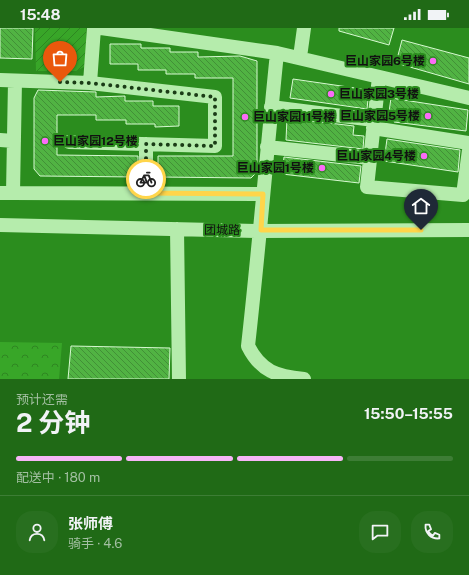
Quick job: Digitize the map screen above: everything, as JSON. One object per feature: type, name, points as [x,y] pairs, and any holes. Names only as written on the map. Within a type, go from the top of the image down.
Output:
[{"type":"street","points":[[90,83],[94,28]]},
{"type":"street","points":[[101,28],[300,57],[469,98]]},
{"type":"street","points":[[300,57],[304,28]]},
{"type":"street","points":[[277,53],[263,194],[261,230],[248,346],[254,358],[266,369],[284,377],[304,379]]},
{"type":"street","points":[[379,77],[367,187],[463,195],[469,150]]},
{"type":"street","points":[[0,80],[90,83],[215,97],[215,146],[69,142]]},
{"type":"street","points":[[15,81],[7,141],[6,193],[263,194]]},
{"type":"street","points":[[272,107],[374,124],[469,143]]},
{"type":"street","points":[[146,144],[146,193]]},
{"type":"street","points":[[268,146],[370,158]]},
{"type":"street","name":"团城路","points":[[0,225],[261,230],[469,230]]},
{"type":"street","points":[[177,229],[179,379]]},
{"type":"green space","points":[[35,28],[86,28],[86,66],[76,71],[36,71]]},
{"type":"green space","points":[[0,342],[62,343],[59,379],[0,379]]},
{"type":"building","points":[[0,28],[33,28],[32,59],[0,58]]},
{"type":"building","points":[[339,28],[394,28],[389,45],[339,31]]},
{"type":"building","name":"巨山家园6号楼","points":[[402,40],[469,58],[469,84],[396,63]]},
{"type":"building","name":"巨山家园11号楼","points":[[110,44],[141,44],[141,48],[170,48],[170,52],[198,52],[198,57],[240,56],[257,61],[257,172],[251,178],[158,177],[158,156],[233,156],[233,78],[195,78],[195,74],[166,74],[166,70],[138,70],[138,64],[110,64]]},
{"type":"building","name":"巨山家园3号楼","points":[[293,79],[369,90],[367,109],[290,98]]},
{"type":"building","name":"巨山家园12号楼","points":[[38,90],[96,92],[96,97],[125,96],[125,101],[153,101],[153,106],[179,106],[179,126],[155,127],[155,124],[126,124],[126,120],[96,120],[96,115],[57,115],[57,155],[138,156],[138,177],[40,176],[34,169],[34,98]]},
{"type":"building","name":"巨山家园5号楼","points":[[391,98],[468,110],[466,131],[394,122],[395,113],[389,112]]},
{"type":"building","points":[[287,118],[354,126],[353,135],[364,136],[363,149],[286,140]]},
{"type":"building","name":"巨山家园4号楼","points":[[387,139],[460,150],[458,172],[384,161]]},
{"type":"building","name":"巨山家园1号楼","points":[[284,157],[361,166],[359,183],[282,174]]},
{"type":"building","points":[[71,346],[170,348],[169,379],[68,379]]},
{"type":"way so far","points":[[60,82],[90,83],[215,97],[215,146],[146,144],[146,179]]},
{"type":"place","name":"巨山家园6号楼","points":[[433,61]]},
{"type":"place","name":"巨山家园3号楼","points":[[331,94]]},
{"type":"place","name":"巨山家园5号楼","points":[[428,116]]},
{"type":"place","name":"巨山家园11号楼","points":[[245,117]]},
{"type":"place","name":"巨山家园12号楼","points":[[45,141]]},
{"type":"place","name":"巨山家园4号楼","points":[[424,156]]},
{"type":"place","name":"巨山家园1号楼","points":[[322,168]]},
{"type":"route","points":[[146,179],[146,193],[263,194],[261,230],[421,230]]}]
